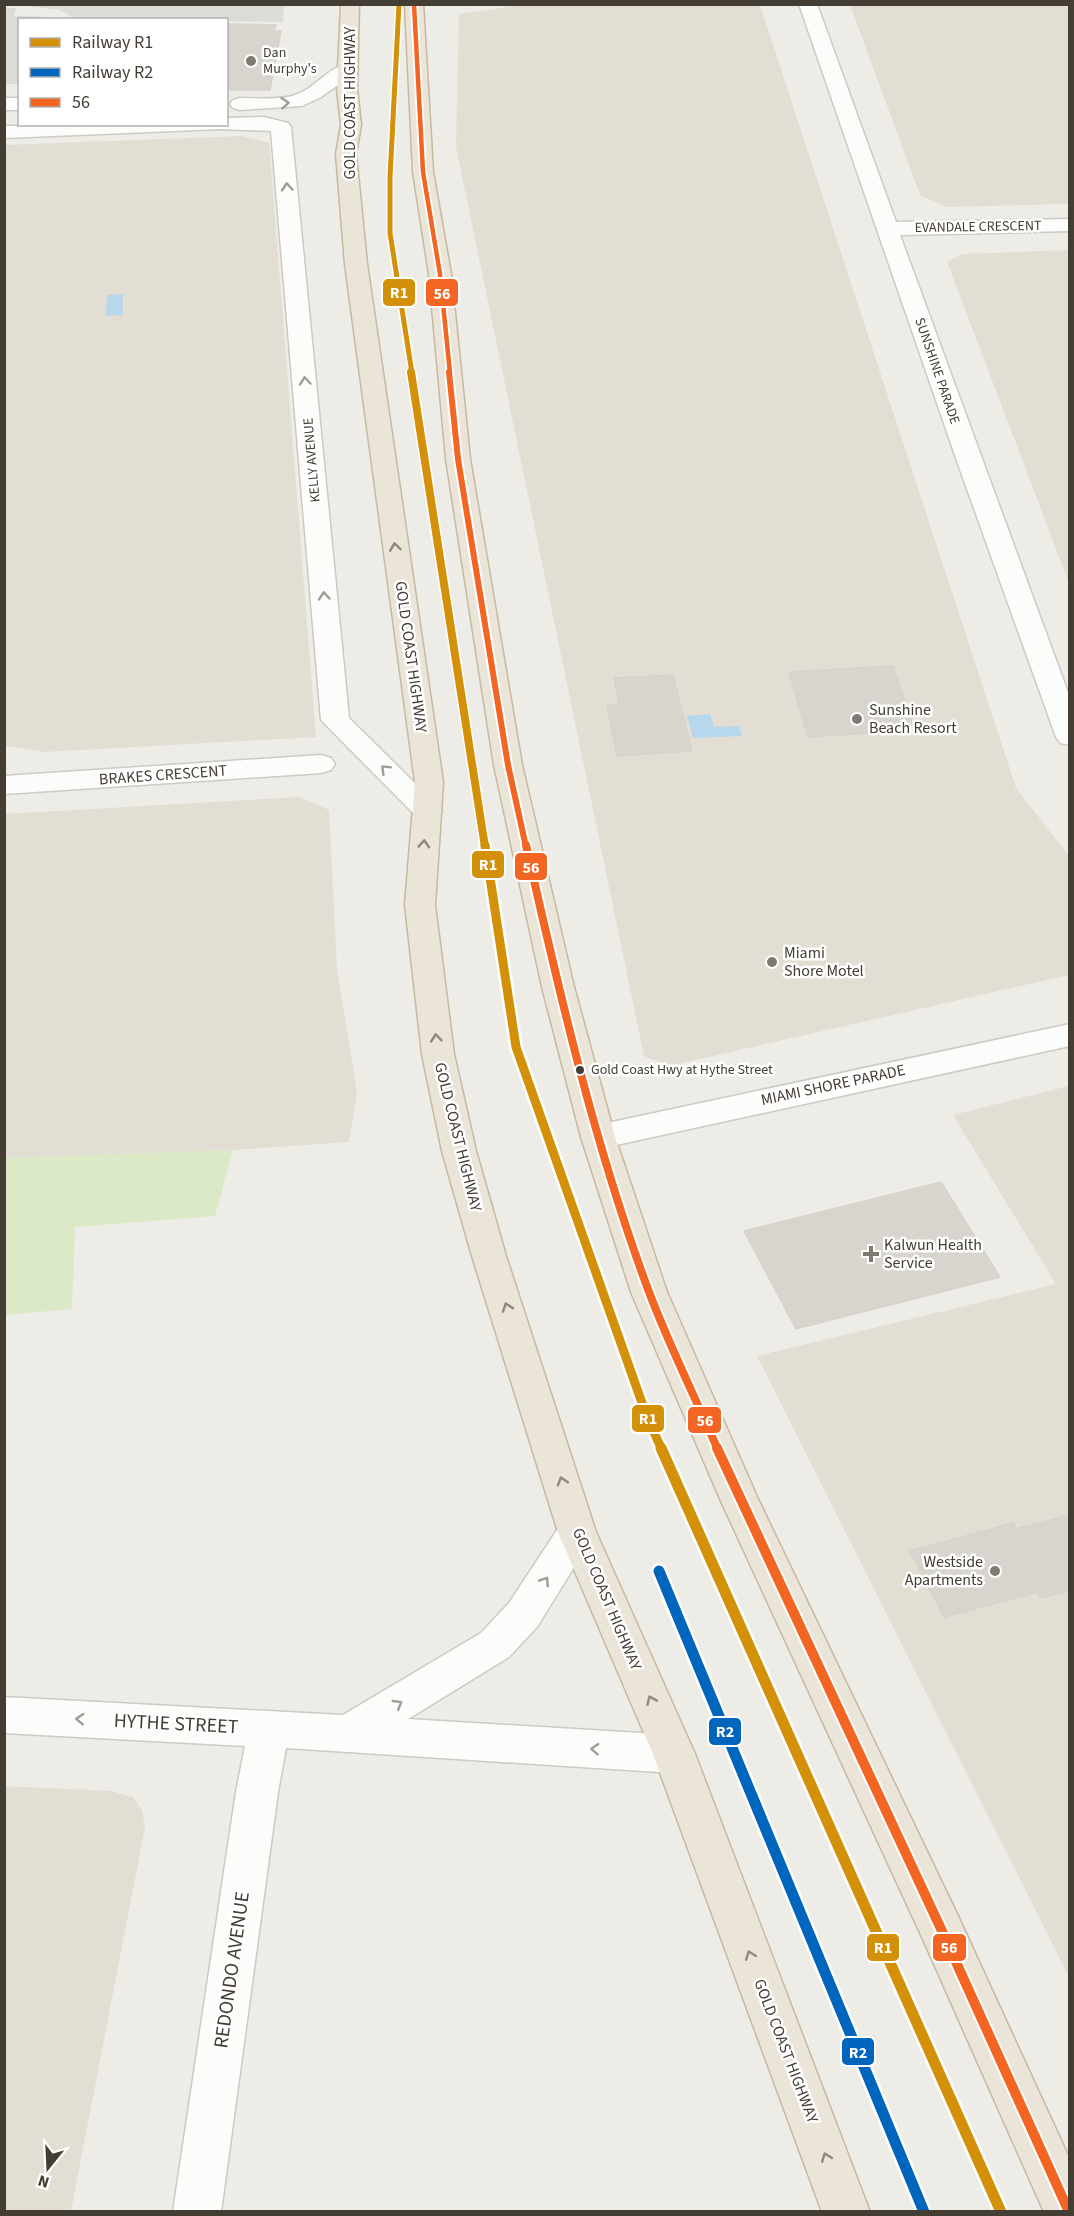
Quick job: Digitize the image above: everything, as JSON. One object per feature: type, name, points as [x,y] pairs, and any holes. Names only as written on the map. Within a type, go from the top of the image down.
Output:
[{"type":"highway","name":"GOLD COAST HIGHWAY","points":[[350,4],[348,106],[351,125],[346,154],[356,264],[429,782],[420,905],[438,1054],[459,1151],[489,1256],[577,1532],[674,1754],[846,2211]]},
{"type":"highway","points":[[414,4],[423,172],[440,274],[458,459],[508,765],[558,987],[598,1137],[649,1292],[739,1498],[942,1931],[1069,2211]]},
{"type":"street","name":"SUNSHINE PARADE","points":[[808,4],[970,464],[1070,737]]},
{"type":"street","points":[[228,104],[295,102],[314,93],[348,69]]},
{"type":"street","name":"KELLY AVENUE","points":[[228,124],[264,123],[281,127],[335,720],[427,811]]},
{"type":"street","points":[[4,132],[164,126]]},
{"type":"street","name":"EVANDALE CRESCENT","points":[[887,229],[1070,225]]},
{"type":"street","name":"BRAKES CRESCENT","points":[[4,785],[321,764]]},
{"type":"street","name":"MIAMI SHORE PARADE","points":[[598,1137],[1070,1035]]},
{"type":"street","points":[[348,1734],[495,1645],[523,1615],[577,1532]]},
{"type":"street","name":"HYTHE STREET","points":[[4,1715],[674,1754]]},
{"type":"street","name":"REDONDO AVENUE","points":[[197,2211],[257,1792],[269,1729]]},
{"type":"shaded area","points":[[85,4],[284,4],[283,22],[228,21],[228,18],[72,18],[60,10],[27,6],[84,6]]},
{"type":"shaded area","points":[[526,4],[760,5],[1016,788],[1069,856],[1069,975],[669,1066],[644,1056],[456,147],[459,14]]},
{"type":"shaded area","points":[[850,5],[1069,5],[1069,204],[947,207],[920,195]]},
{"type":"shaded area","points":[[5,8],[16,8],[14,16],[45,18],[18,18],[18,84],[5,84]]},
{"type":"shaded area","points":[[242,136],[269,143],[316,737],[44,752],[5,746],[5,145]]},
{"type":"shaded area","points":[[1070,250],[1069,583],[947,262],[962,254]]},
{"type":"shaded area","points":[[299,797],[329,810],[337,970],[357,1092],[349,1142],[233,1150],[5,1158],[5,814]]},
{"type":"shaded area","points":[[1069,1086],[1069,1977],[757,1356],[1056,1284],[953,1115]]},
{"type":"shaded area","points":[[4,1786],[111,1791],[133,1797],[142,1810],[145,1827],[71,2211],[5,2211]]},
{"type":"green space","points":[[233,1150],[215,1216],[75,1227],[72,1309],[5,1315],[5,1158]]},
{"type":"water","points":[[123,294],[123,315],[106,316],[107,295]]},
{"type":"water","points":[[710,714],[714,727],[739,726],[742,736],[693,738],[687,716]]},
{"type":"building","name":"Dan Murphy's","points":[[228,24],[276,25],[274,31],[281,31],[270,90],[228,90]]},
{"type":"building","points":[[893,666],[915,730],[808,737],[789,672]]},
{"type":"building","points":[[673,675],[692,751],[617,756],[607,705],[619,704],[614,678]]},
{"type":"building","name":"Kalwun Health Service","points":[[941,1182],[1000,1277],[796,1329],[744,1231]]},
{"type":"building","name":"Westside Apartments","points":[[1070,1515],[1070,1591],[1041,1598],[1037,1592],[944,1617],[910,1551],[1013,1523],[1016,1529]]},
{"type":"rail line","name":"R1","points":[[399,4],[390,177],[390,233],[516,1047],[647,1417],[1001,2212]]},
{"type":"rail line","name":"R2","points":[[659,1571],[924,2212]]},
{"type":"transit line","name":"56","points":[[414,4],[423,172],[440,274],[458,459],[508,765],[558,987],[598,1137],[649,1292],[739,1499],[942,1931],[1069,2212]]},
{"type":"place","name":"Dan Murphy's","points":[[251,61]]},
{"type":"place","name":"Sunshine Beach Resort","points":[[857,719]]},
{"type":"place","name":"Miami Shore Motel","points":[[772,962]]},
{"type":"place","name":"Gold Coast Hwy at Hythe Street","points":[[580,1070]]},
{"type":"place","name":"Kalwun Health Service","points":[[871,1254]]},
{"type":"place","name":"Westside Apartments","points":[[995,1571]]}]
